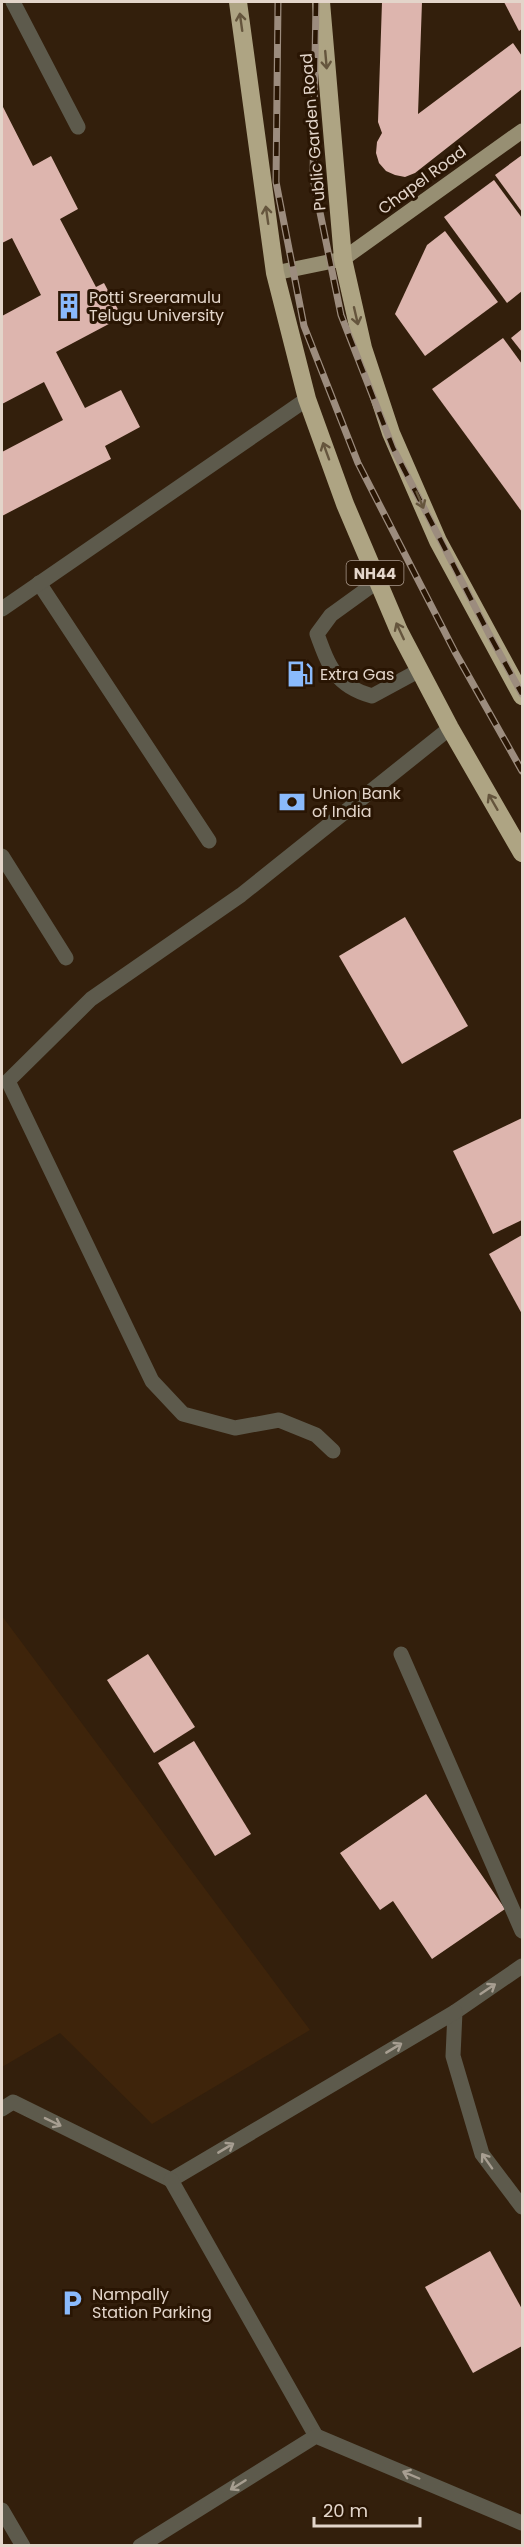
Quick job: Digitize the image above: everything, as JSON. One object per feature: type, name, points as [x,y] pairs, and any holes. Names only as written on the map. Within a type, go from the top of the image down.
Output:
[{"type":"highway","name":"NH44","points":[[238,2],[275,273],[307,399],[345,504],[399,631],[450,728],[522,853]]},
{"type":"highway","name":"Public Garden Road","points":[[321,2],[344,259],[363,348],[391,433],[438,541],[522,696]]},
{"type":"main road","name":"Chapel Road","points":[[344,259],[522,131]]},
{"type":"main road","points":[[275,273],[344,259]]},
{"type":"street","points":[[13,2],[78,127]]},
{"type":"street","points":[[2,609],[307,399]]},
{"type":"street","points":[[378,581],[331,615],[317,634],[323,650],[336,677],[355,691],[372,696],[420,670]]},
{"type":"street","points":[[39,583],[208,841]]},
{"type":"street","points":[[333,1451],[316,1435],[279,1420],[235,1428],[183,1414],[152,1380],[8,1081],[91,999],[240,895],[450,728]]},
{"type":"street","points":[[2,856],[66,958]]},
{"type":"street","points":[[401,1654],[522,1931]]},
{"type":"street","points":[[171,2180],[455,2012],[522,1966]]},
{"type":"street","points":[[455,2012],[453,2056],[482,2154],[522,2207]]},
{"type":"street","points":[[2,2109],[13,2102],[171,2180],[316,2436],[522,2523]]},
{"type":"street","points":[[140,2546],[316,2436]]},
{"type":"street","points":[[2,2510],[23,2546]]},
{"type":"shaded area","points":[[2,1616],[310,2030],[152,2124],[60,2033],[2,2067]]},
{"type":"building","points":[[382,2],[422,2],[418,114],[513,43],[522,56],[522,89],[415,173],[405,177],[386,171],[379,163],[376,153],[377,142],[382,133],[378,122]]},
{"type":"building","points":[[504,2],[522,2],[522,29],[519,31]]},
{"type":"building","name":"Potti Sreeramulu Telugu University","points":[[2,105],[33,166],[51,156],[78,209],[60,219],[96,287],[104,283],[122,317],[56,352],[85,408],[121,390],[140,427],[105,446],[111,459],[2,516],[2,452],[63,420],[44,382],[2,404],[2,316],[41,295],[12,238],[2,243]]},
{"type":"building","points":[[522,155],[522,212],[495,175]]},
{"type":"building","points":[[494,180],[522,218],[522,291],[507,303],[444,217]]},
{"type":"building","points":[[445,231],[498,302],[425,356],[395,314],[427,245]]},
{"type":"building","points":[[522,329],[522,352],[511,338]]},
{"type":"building","points":[[503,338],[522,364],[522,512],[432,389]]},
{"type":"building","points":[[405,917],[468,1026],[402,1064],[339,956]]},
{"type":"building","points":[[522,1118],[522,1220],[493,1234],[453,1151]]},
{"type":"building","points":[[522,1235],[522,1314],[489,1254]]},
{"type":"building","points":[[148,1654],[195,1727],[154,1753],[107,1680]]},
{"type":"building","points":[[194,1741],[251,1834],[215,1856],[158,1763]]},
{"type":"building","points":[[426,1794],[505,1909],[432,1959],[393,1901],[380,1910],[340,1853]]},
{"type":"building","points":[[490,2251],[522,2309],[522,2346],[473,2373],[425,2287]]},
{"type":"railway","points":[[278,2],[276,182],[304,326],[358,463],[455,652],[522,771]]},
{"type":"railway","points":[[316,2],[313,178],[341,315],[393,448],[522,694]]},
{"type":"place","name":"Potti Sreeramulu Telugu University","points":[[69,306]]},
{"type":"place","name":"Extra Gas","points":[[300,674]]},
{"type":"place","name":"Union Bank of India","points":[[292,802]]},
{"type":"place","name":"Nampally Station Parking","points":[[72,2303]]}]
